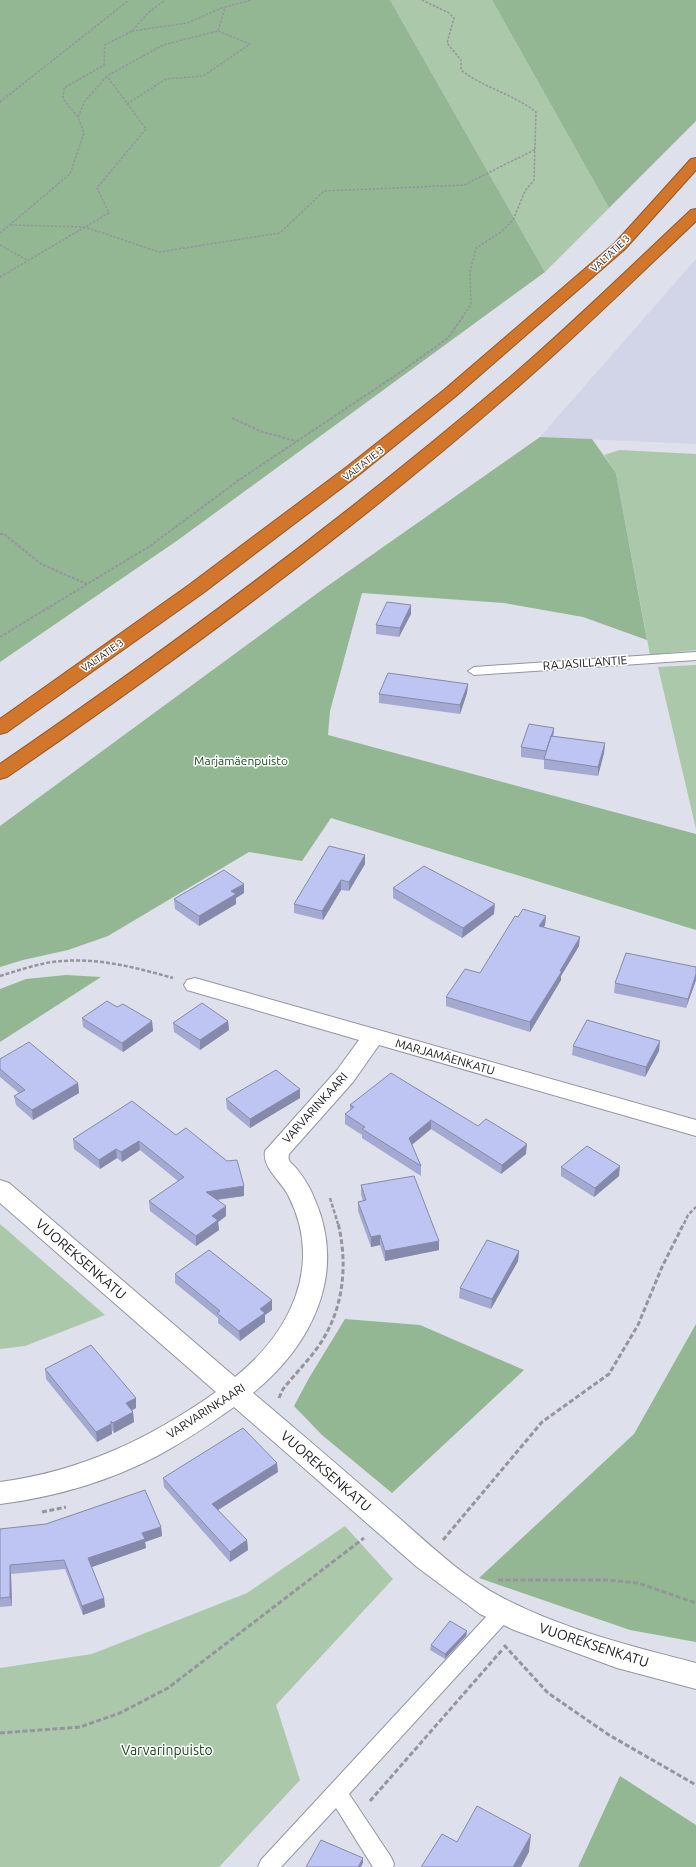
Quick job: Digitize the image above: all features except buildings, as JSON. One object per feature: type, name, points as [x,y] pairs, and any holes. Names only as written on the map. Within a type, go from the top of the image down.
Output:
[{"type":"highway","name":"VALTATIE 3","points":[[0,728],[196,589],[354,470],[450,393],[620,246],[696,162]]},
{"type":"highway","points":[[0,773],[235,604],[393,482],[489,404],[579,324],[696,213]]},
{"type":"street","name":"MARJAMÄENKATU","points":[[195,985],[372,1037],[696,1128]]},
{"type":"street","name":"VARVARINKAARI","points":[[0,1492],[28,1489],[72,1477],[118,1461],[150,1447],[236,1393],[267,1367],[283,1348],[297,1327],[310,1297],[315,1270],[315,1244],[302,1198],[289,1175],[278,1163],[277,1151],[345,1076],[372,1037]]},
{"type":"street","name":"VUOREKSENKATU","points":[[0,1189],[427,1559],[466,1589],[504,1611],[556,1634],[596,1648],[696,1676]]},
{"type":"lane","name":"RAJASILLANTIE","points":[[474,671],[696,656]]},
{"type":"lane","points":[[268,1867],[504,1611]]},
{"type":"lane","points":[[337,1793],[384,1864],[383,1867]]},
{"type":"path","points":[[0,102],[129,0]]},
{"type":"path","points":[[0,233],[70,174],[84,133],[78,117],[63,99],[64,88],[104,65],[105,45],[132,31],[148,13],[165,0]]},
{"type":"path","points":[[132,31],[155,29],[187,23],[224,7],[251,0]]},
{"type":"path","points":[[0,637],[150,546],[239,480],[399,373],[448,338],[471,304],[470,272],[476,248],[501,232],[513,220],[525,190],[534,180],[536,112],[526,103],[492,90],[470,78],[461,70],[461,60],[447,43],[447,34],[452,26],[454,18],[449,13],[422,0]]},
{"type":"path","points":[[218,31],[224,7]]},
{"type":"path","points":[[78,117],[85,101],[107,76],[163,45],[218,31],[250,44],[203,76],[166,79],[127,104]]},
{"type":"path","points":[[0,278],[27,260],[109,213],[97,188],[146,129],[107,76]]},
{"type":"path","points":[[11,225],[85,227],[159,252],[280,233],[324,191],[464,185],[536,149]]},
{"type":"path","points":[[0,245],[27,260]]},
{"type":"path","points":[[232,418],[260,431],[296,441]]},
{"type":"path","points":[[0,534],[4,534],[40,564],[87,584]]},
{"type":"path","points":[[0,976],[63,961],[93,962],[148,970],[195,985]]},
{"type":"path","points":[[427,1559],[542,1422],[609,1374],[638,1325],[662,1267],[688,1215],[696,1207]]},
{"type":"path","points":[[0,1733],[80,1727],[120,1713],[168,1688],[368,1534]]},
{"type":"path","points":[[466,1589],[475,1580],[607,1580],[638,1582],[696,1603]]},
{"type":"path","points":[[354,1819],[505,1646]]},
{"type":"shaded area","points":[[696,259],[696,444],[540,437]]},
{"type":"green space","points":[[0,0],[390,0],[545,272],[178,540],[0,662]]},
{"type":"green space","points":[[390,0],[492,0],[609,208],[545,272]]},
{"type":"green space","points":[[492,0],[696,0],[696,121],[609,208]]},
{"type":"green space","name":"Marjamäenpuisto","points":[[540,437],[592,439],[616,473],[647,640],[583,617],[504,603],[362,593],[330,711],[328,735],[696,834],[696,930],[331,818],[302,861],[249,852],[108,936],[68,950],[23,960],[0,967],[0,826],[319,592]]},
{"type":"green space","points":[[619,450],[696,454],[696,650],[650,655],[616,473],[604,455]]},
{"type":"green space","points":[[696,665],[696,829],[658,667]]},
{"type":"green space","points":[[66,975],[101,977],[0,1042],[0,989],[26,979]]},
{"type":"green space","points":[[0,1224],[105,1315],[25,1346],[0,1349]]},
{"type":"green space","points":[[345,1319],[420,1325],[524,1370],[392,1493],[322,1435],[294,1406],[309,1378]]},
{"type":"green space","points":[[696,1324],[696,1642],[630,1630],[479,1578],[634,1434]]},
{"type":"green space","name":"Varvarinpuisto","points":[[345,1526],[393,1579],[276,1705],[300,1780],[219,1867],[0,1867],[0,1668],[92,1654],[247,1593]]},
{"type":"green space","points":[[620,1776],[696,1825],[696,1867],[578,1867]]}]
